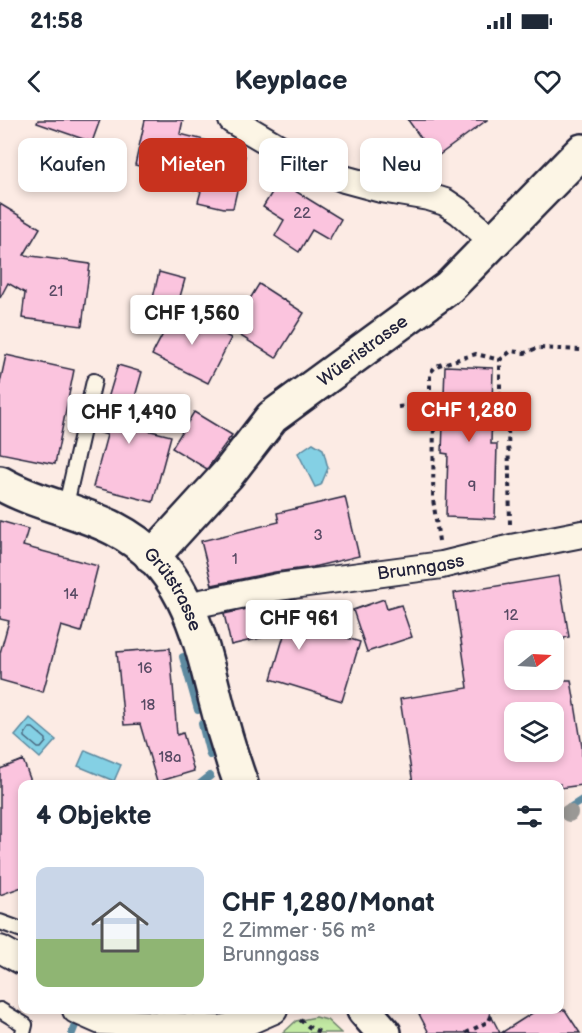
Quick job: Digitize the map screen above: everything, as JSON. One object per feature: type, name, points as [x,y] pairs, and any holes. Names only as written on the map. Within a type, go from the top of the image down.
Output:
[{"type":"street","points":[[232,120],[303,162],[344,179],[445,202],[469,219],[494,242]]},
{"type":"street","name":"Wüeristrasse","points":[[152,557],[227,475],[272,417],[435,299],[460,277],[582,151]]},
{"type":"street","name":"Grütstrasse","points":[[0,483],[115,529],[129,537],[152,557],[179,590],[188,606],[202,646],[224,732],[240,780]]},
{"type":"street","name":"Brunngass","points":[[188,606],[278,587],[442,565],[582,534]]},
{"type":"street","points":[[0,949],[18,959]]},
{"type":"street","points":[[87,1014],[110,1022],[220,1029],[242,1024],[265,1014]]},
{"type":"street","points":[[367,1014],[384,1033]]},
{"type":"lane","points":[[65,509],[94,381]]},
{"type":"lane","points":[[0,922],[18,929]]},
{"type":"lane","points":[[0,1010],[26,1025],[23,1033]]},
{"type":"path","points":[[511,548],[508,427],[500,427],[501,360],[511,351],[525,353],[537,348],[582,350]]},
{"type":"path","points":[[442,565],[433,499],[434,416],[430,403],[430,373],[436,366],[476,354],[501,360]]},
{"type":"path","points":[[398,407],[430,403]]},
{"type":"path","points":[[466,1033],[489,1021],[492,1014]]},
{"type":"path","points":[[300,1020],[322,1033]]},
{"type":"green space","points":[[316,1017],[327,1020],[341,1033],[283,1033],[296,1021]]},
{"type":"water","points":[[313,443],[323,449],[328,468],[321,485],[315,487],[298,453]]},
{"type":"water","points":[[30,718],[56,740],[40,758],[15,736]]},
{"type":"water","points":[[85,750],[121,765],[114,780],[78,766]]},
{"type":"building","points":[[38,120],[100,120],[93,138],[80,138],[37,123]]},
{"type":"building","points":[[145,120],[183,120],[180,134],[196,138],[141,138]]},
{"type":"building","points":[[408,120],[487,120],[442,153],[442,138],[421,138]]},
{"type":"building","points":[[139,147],[139,166],[135,165]]},
{"type":"building","points":[[201,192],[237,192],[233,208],[198,202]]},
{"type":"building","points":[[272,192],[297,192],[341,219],[329,240],[312,230],[299,252],[275,236],[284,220],[263,207]]},
{"type":"building","points":[[0,204],[40,228],[24,255],[90,264],[82,326],[22,318],[25,293],[8,283],[0,298]]},
{"type":"building","points":[[159,272],[185,279],[178,304],[153,298]]},
{"type":"building","points":[[259,284],[304,313],[276,358],[231,330]]},
{"type":"building","points":[[176,309],[231,338],[208,383],[152,355]]},
{"type":"building","points":[[6,355],[74,370],[55,464],[0,453],[0,383]]},
{"type":"building","points":[[118,365],[142,372],[127,425],[171,436],[153,502],[93,487],[107,435],[98,432]]},
{"type":"building","points":[[445,366],[493,368],[491,444],[497,444],[495,519],[446,517],[448,454],[442,453]]},
{"type":"building","points":[[194,412],[232,435],[207,469],[172,448]]},
{"type":"building","points":[[345,497],[359,556],[313,567],[212,585],[201,541],[279,522],[277,513]]},
{"type":"building","points":[[0,521],[28,529],[23,546],[98,566],[81,632],[61,626],[43,692],[0,680],[0,653],[9,621],[0,619]]},
{"type":"building","points":[[559,576],[569,637],[564,638],[564,630],[504,630],[504,690],[564,690],[564,680],[571,680],[582,747],[582,785],[564,787],[564,780],[412,780],[400,699],[468,688],[454,593]]},
{"type":"building","points":[[384,599],[387,609],[401,605],[412,637],[367,652],[353,610]]},
{"type":"building","points":[[261,606],[263,612],[360,642],[342,701],[271,679],[285,632],[231,645],[224,614]]},
{"type":"building","points":[[170,648],[177,735],[183,733],[194,771],[156,780],[140,724],[124,725],[117,652]]},
{"type":"building","points":[[23,760],[30,780],[18,780],[18,888],[0,895],[0,769]]},
{"type":"building","points":[[565,1010],[580,1033],[501,1033],[531,1014],[564,1014]]},
{"type":"building","points":[[419,1014],[490,1014],[500,1033],[429,1033]]},
{"type":"waterway","points":[[183,657],[198,710]]},
{"type":"waterway","points":[[202,724],[210,755]]},
{"type":"waterway","points":[[205,780],[210,776]]},
{"type":"waterway","points":[[564,811],[582,800]]},
{"type":"waterway","points":[[72,1033],[79,1015]]}]
